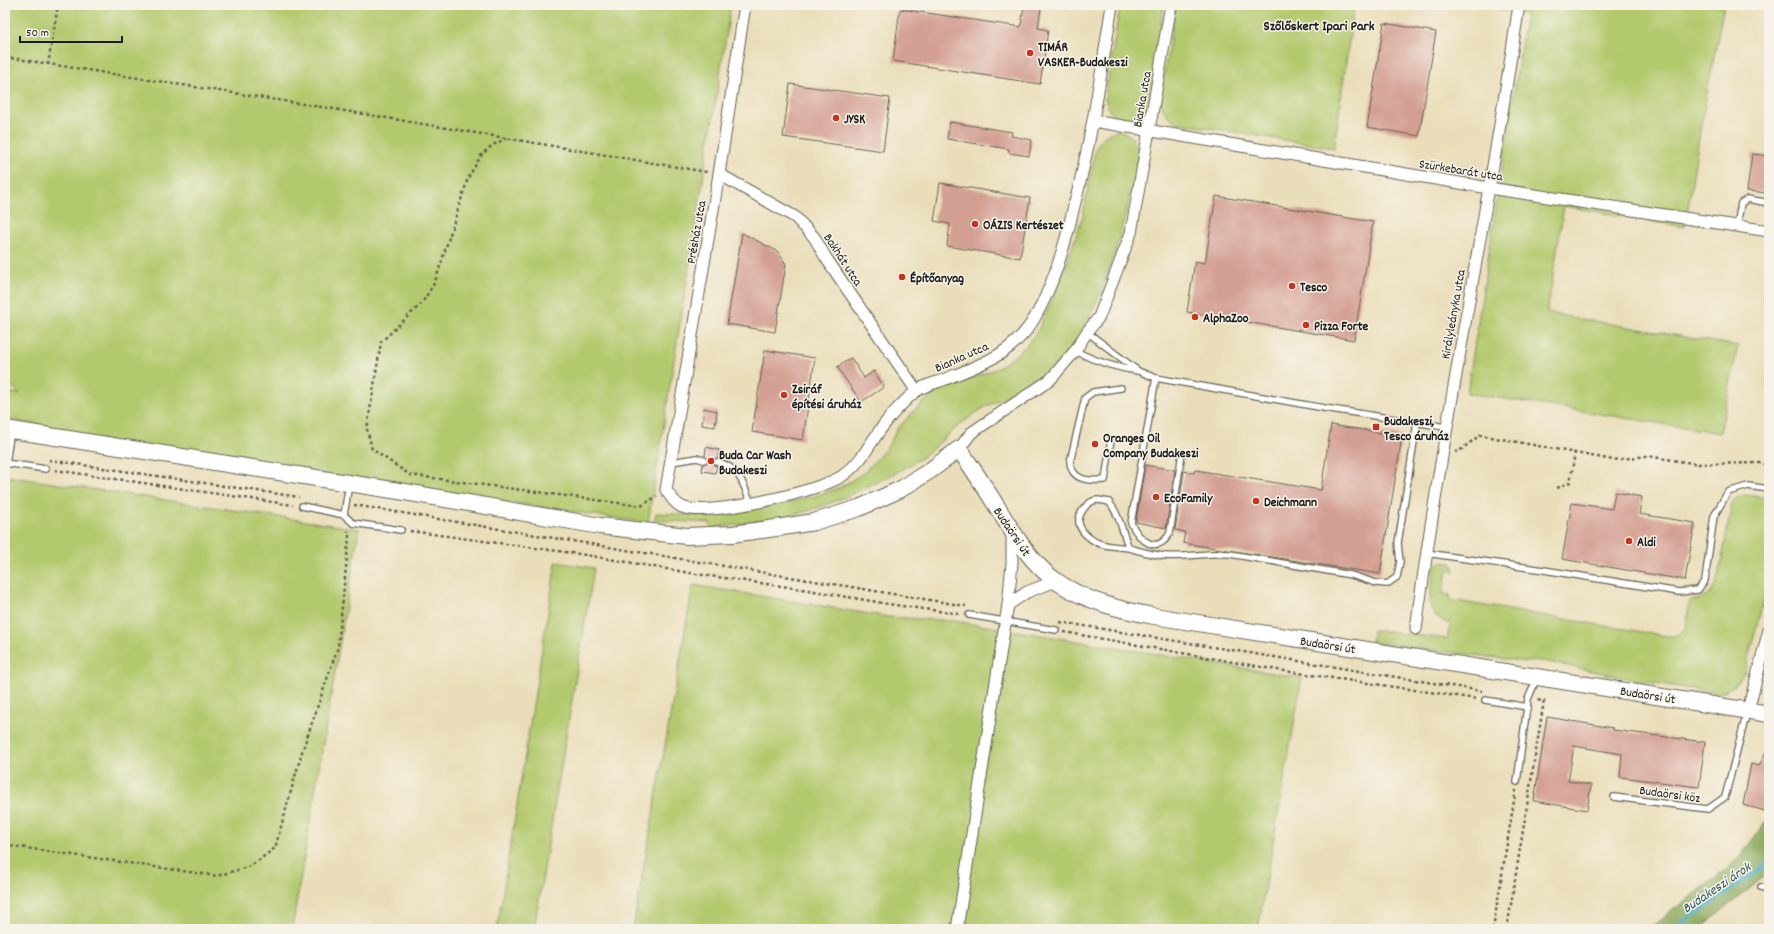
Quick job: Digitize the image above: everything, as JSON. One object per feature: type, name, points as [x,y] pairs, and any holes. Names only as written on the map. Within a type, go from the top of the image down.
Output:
[{"type":"main road","points":[[8,430],[349,484],[600,526],[687,536],[732,534],[814,522],[859,508],[901,488],[931,470],[958,449]]},
{"type":"main road","name":"Budaörsi út","points":[[958,449],[975,471],[1022,547],[1039,566],[1056,581],[1079,594],[1100,603],[1154,616],[1769,714]]},
{"type":"street","name":"Présház utca","points":[[669,462],[719,174],[745,5]]},
{"type":"street","name":"Bianka utca","points":[[666,490],[674,501],[684,508],[700,511],[795,494],[822,486],[844,475],[860,461],[884,425],[916,390],[986,363],[1017,343],[1037,314],[1051,286],[1067,238],[1093,121],[1112,5]]},
{"type":"street","name":"Bianka utca","points":[[958,449],[971,433],[1050,380],[1075,351],[1099,317],[1131,233],[1171,5]]},
{"type":"street","name":"Királyleányka utca","points":[[1416,629],[1426,553],[1446,428],[1489,188],[1519,5]]},
{"type":"street","name":"Szürkebarát utca","points":[[1093,121],[1489,188],[1769,231]]},
{"type":"street","name":"Bakhát utca","points":[[719,174],[795,217],[814,237],[826,258],[916,390]]},
{"type":"street","points":[[666,490],[669,462]]},
{"type":"street","points":[[957,929],[1006,620],[1012,563],[1012,530]]},
{"type":"street","points":[[1008,605],[1027,592],[1056,581]]},
{"type":"street","points":[[1748,710],[1765,661],[1769,630]]},
{"type":"lane","points":[[1737,226],[1741,203],[1748,199],[1769,203]]},
{"type":"lane","points":[[1087,332],[1138,371]]},
{"type":"lane","points":[[1075,351],[1093,360],[1124,369],[1138,371],[1156,378],[1446,428]]},
{"type":"lane","points":[[1156,378],[1131,523],[1136,533],[1150,544],[1158,544],[1166,540],[1170,533],[1182,453]]},
{"type":"lane","points":[[1111,440],[1105,480],[1093,481],[1077,477],[1071,470],[1070,462],[1085,398],[1093,392],[1121,388]]},
{"type":"lane","points":[[1129,548],[1122,532],[1117,511],[1109,502],[1096,500],[1086,506],[1081,513],[1079,523],[1083,532],[1090,539],[1102,544],[1129,548],[1164,556],[1187,556],[1212,553],[1230,554],[1351,574],[1376,583],[1387,584],[1397,577],[1400,562],[1398,544],[1417,423]]},
{"type":"lane","points":[[8,430],[5,463],[46,469]]},
{"type":"lane","points":[[669,462],[697,458],[704,460]]},
{"type":"lane","points":[[717,462],[723,464],[740,475],[751,503]]},
{"type":"lane","points":[[344,515],[349,484]]},
{"type":"lane","points":[[1426,553],[1679,592],[1698,590],[1705,580],[1714,516],[1728,492],[1748,486],[1769,489]]},
{"type":"lane","points":[[302,506],[344,515],[353,522],[401,530]]},
{"type":"lane","points":[[969,615],[1006,620],[1056,630]]},
{"type":"lane","points":[[1517,782],[1528,699],[1538,677]]},
{"type":"lane","points":[[1485,700],[1528,706]]},
{"type":"lane","name":"Budaörsi köz","points":[[1614,797],[1708,809],[1725,797],[1748,710]]},
{"type":"lane","points":[[1761,887],[1769,889]]},
{"type":"path","points":[[48,65],[58,5]]},
{"type":"path","points":[[5,57],[507,138],[719,174]]},
{"type":"path","points":[[507,138],[493,145],[482,154],[468,178],[436,282],[422,303],[381,342],[367,429],[372,449],[410,475],[641,506],[666,490]]},
{"type":"path","points":[[1443,451],[1458,452],[1480,435],[1613,460],[1647,456],[1698,464],[1762,463],[1769,466]]},
{"type":"path","points":[[1557,488],[1570,482],[1575,453]]},
{"type":"path","points":[[46,460],[306,498]]},
{"type":"path","points":[[46,469],[302,506]]},
{"type":"path","points":[[346,504],[968,606]]},
{"type":"path","points":[[5,845],[217,876],[251,866],[275,848],[302,752],[338,647],[349,536],[344,515]]},
{"type":"path","points":[[401,530],[580,554],[696,574],[969,615]]},
{"type":"path","points":[[1054,620],[1490,692]]},
{"type":"path","points":[[1056,630],[1278,670],[1485,700]]},
{"type":"path","points":[[1507,929],[1544,701],[1528,699]]},
{"type":"path","points":[[1493,929],[1517,782]]},
{"type":"green space","points":[[5,5],[731,5],[648,523],[119,444],[34,424],[5,419],[5,392],[20,394],[5,380]]},
{"type":"green space","points":[[1120,5],[1164,5],[1148,105],[1137,117],[1123,120],[1111,113],[1107,107],[1105,98]]},
{"type":"green space","points":[[1176,5],[1354,5],[1334,148],[1177,123],[1170,118],[1163,108],[1160,96]]},
{"type":"green space","points":[[1478,5],[1724,5],[1702,119],[1685,227],[1564,206],[1547,313],[1738,346],[1720,433],[1467,393],[1526,14]]},
{"type":"green space","points":[[1118,130],[1131,136],[1136,143],[1139,157],[1120,236],[1103,287],[1092,312],[1079,335],[1053,368],[1031,384],[982,409],[970,417],[925,455],[899,471],[832,502],[808,511],[784,517],[711,528],[710,523],[654,520],[656,513],[712,516],[781,504],[816,496],[841,487],[863,473],[888,446],[897,429],[921,404],[938,391],[998,368],[1013,357],[1026,346],[1037,332],[1060,283],[1083,215],[1095,151],[1104,137]]},
{"type":"green space","points":[[5,476],[359,529],[292,929],[5,929]]},
{"type":"green space","points":[[1744,495],[1769,497],[1769,581],[1744,673],[1733,687],[1726,690],[1717,693],[1636,680],[1543,661],[1528,662],[1371,642],[1373,630],[1447,639],[1450,624],[1434,614],[1430,601],[1435,566],[1441,562],[1451,563],[1455,572],[1447,571],[1443,594],[1450,595],[1450,600],[1666,636],[1674,636],[1683,631],[1685,627],[1689,603],[1691,600],[1700,599],[1709,595],[1713,589],[1720,566],[1732,504],[1736,498]]},
{"type":"green space","points":[[556,562],[594,568],[534,929],[497,929]]},
{"type":"green space","points":[[693,585],[889,617],[954,621],[1302,678],[1258,929],[633,929]]},
{"type":"green space","points":[[1769,817],[1769,872],[1764,877],[1699,929],[1648,929],[1739,858]]},
{"type":"building","points":[[1024,5],[1041,8],[1038,28],[1048,30],[1040,84],[893,61],[900,9],[1021,27]]},
{"type":"building","points":[[1384,23],[1436,32],[1419,136],[1367,127]]},
{"type":"building","name":"JYSK","points":[[790,84],[890,98],[883,151],[783,137]]},
{"type":"building","points":[[950,122],[1012,132],[1011,136],[1032,140],[1029,156],[1009,153],[1009,149],[947,139]]},
{"type":"building","points":[[1752,154],[1769,156],[1769,193],[1747,191]]},
{"type":"building","points":[[940,183],[1030,198],[1020,258],[947,246],[950,224],[934,221]]},
{"type":"building","points":[[1216,196],[1373,222],[1354,340],[1187,312],[1195,261],[1205,263]]},
{"type":"building","points":[[742,233],[777,251],[786,264],[775,332],[727,324]]},
{"type":"building","name":"Zsiráf építési áruház","points":[[765,350],[815,358],[803,440],[752,432]]},
{"type":"building","points":[[851,358],[864,378],[874,371],[884,387],[861,402],[837,367]]},
{"type":"building","points":[[704,408],[717,411],[715,427],[702,425]]},
{"type":"building","points":[[1331,425],[1402,436],[1380,574],[1183,543],[1185,532],[1175,530],[1184,471],[1194,473],[1195,470],[1321,490]]},
{"type":"building","name":"Buda Car Wash Budakeszi","points":[[706,447],[719,450],[718,458],[714,459],[713,461],[714,465],[717,466],[715,473],[702,471],[703,464],[708,461],[705,456]]},
{"type":"building","name":"EcoFamily","points":[[1145,465],[1175,470],[1166,528],[1136,522]]},
{"type":"building","name":"Aldi","points":[[1615,492],[1642,497],[1639,514],[1695,523],[1685,580],[1562,559],[1572,503],[1612,509]]},
{"type":"building","points":[[1547,717],[1613,728],[1613,730],[1705,742],[1699,787],[1620,777],[1622,754],[1574,746],[1568,781],[1591,785],[1587,810],[1534,801]]},
{"type":"building","points":[[1769,745],[1769,812],[1743,805],[1751,764],[1759,766]]},
{"type":"waterway","name":"Budakeszi árok","points":[[1673,929],[1761,869],[1769,861]]},
{"type":"place","name":"TIMÁR VASKER-Budakeszi","points":[[1030,53]]},
{"type":"place","name":"JYSK","points":[[836,118]]},
{"type":"place","name":"OÁZIS Kertészet","points":[[975,224]]},
{"type":"place","name":"Építőanyag","points":[[902,277]]},
{"type":"place","name":"Tesco","points":[[1292,286]]},
{"type":"place","name":"AlphaZoo","points":[[1195,317]]},
{"type":"place","name":"Pizza Forte","points":[[1306,325]]},
{"type":"place","name":"Zsiráf építési áruház","points":[[784,395]]},
{"type":"place","name":"Budakeszi, Tesco áruház","points":[[1376,427]]},
{"type":"place","name":"Oranges Oil Company Budakeszi","points":[[1095,444]]},
{"type":"place","name":"Buda Car Wash Budakeszi","points":[[711,461]]},
{"type":"place","name":"EcoFamily","points":[[1156,497]]},
{"type":"place","name":"Deichmann","points":[[1256,501]]},
{"type":"place","name":"Aldi","points":[[1629,541]]},
{"type":"district","name":"Szőlőskert Ipari Park","points":[[1319,25]]}]
